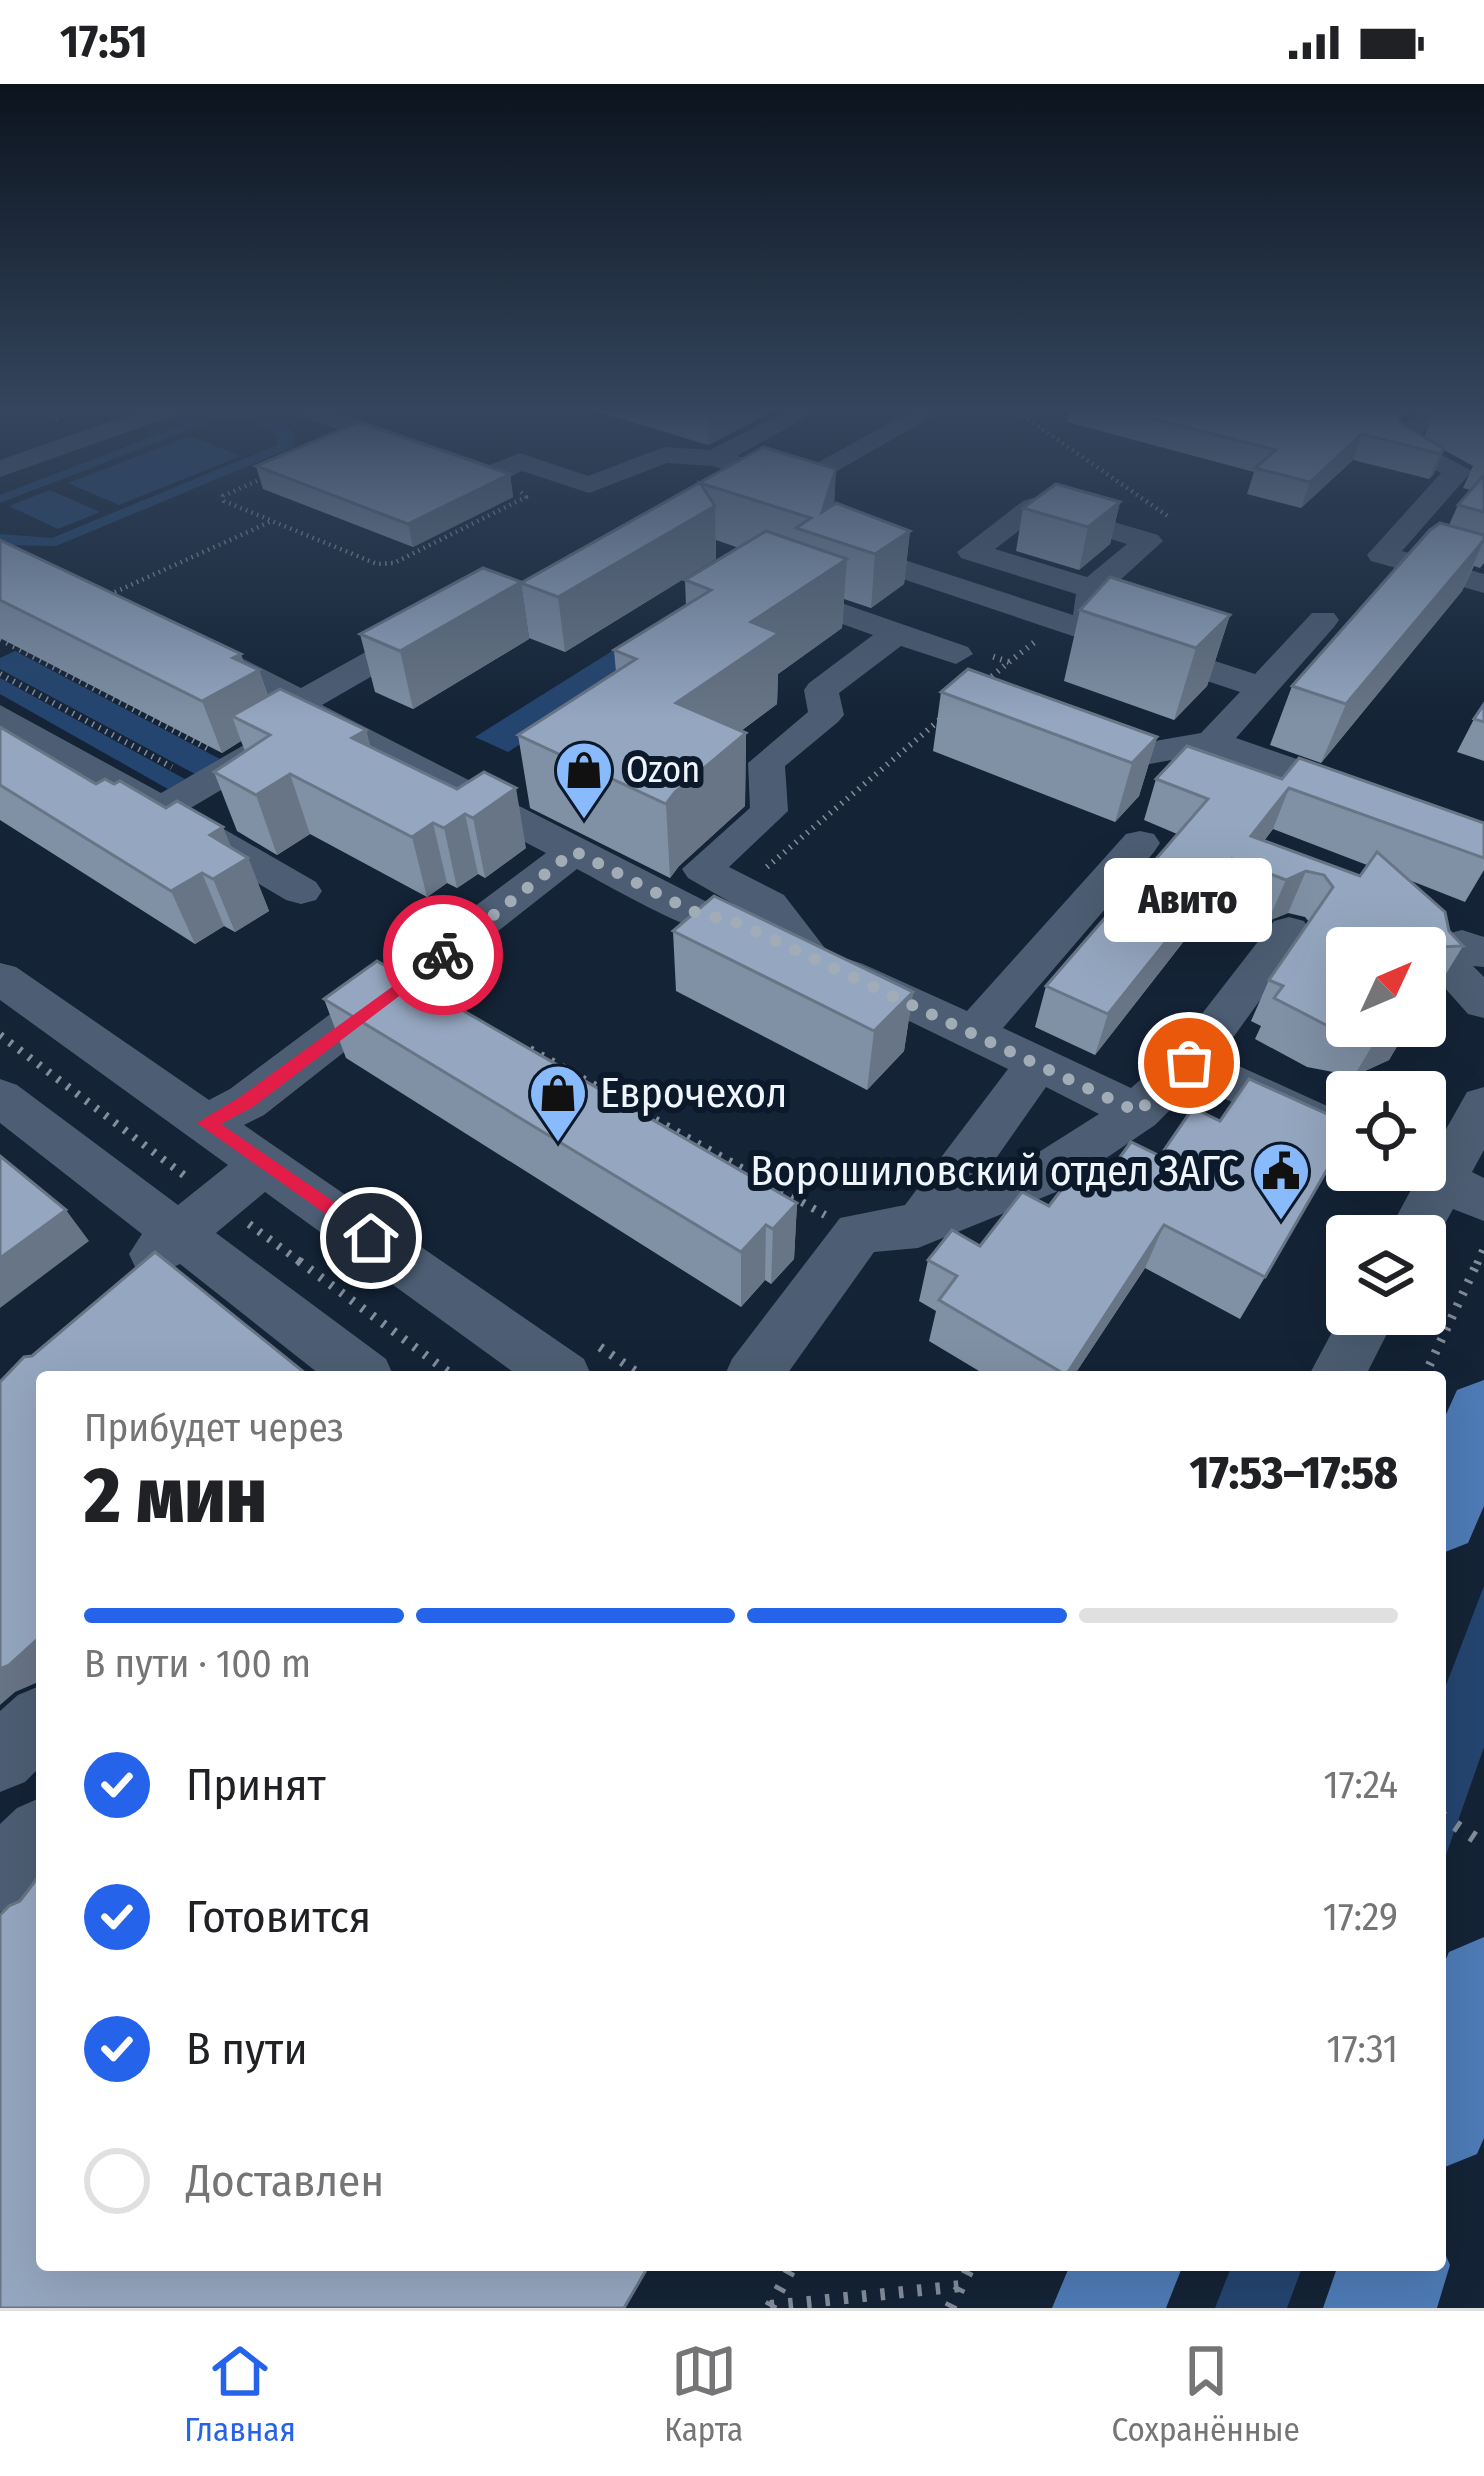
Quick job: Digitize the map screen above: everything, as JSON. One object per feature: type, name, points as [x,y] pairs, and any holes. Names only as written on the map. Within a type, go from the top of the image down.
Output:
[{"type":"main road","points":[[1446,1502],[1484,1414]]},
{"type":"main road","points":[[1446,2094],[1472,1996]]},
{"type":"main road","points":[[1109,2308],[1124,2271]]},
{"type":"main road","points":[[1380,2308],[1392,2271]]},
{"type":"street","points":[[1025,513],[972,552],[1092,589]]},
{"type":"street","points":[[1053,513],[1148,541]]},
{"type":"street","points":[[1420,513],[1382,555],[1484,584]]},
{"type":"street","points":[[1087,628],[1092,589],[1148,541]]},
{"type":"street","points":[[860,555],[1263,688]]},
{"type":"street","points":[[747,581],[956,654]]},
{"type":"street","points":[[98,600],[272,685],[307,711],[515,810],[574,851],[692,911],[738,923],[1138,1112]]},
{"type":"street","points":[[161,809],[464,609]]},
{"type":"street","points":[[1213,742],[1323,620]]},
{"type":"street","points":[[809,956],[769,904],[707,874],[704,864],[769,811],[766,763],[826,715],[821,690],[897,633]]},
{"type":"street","points":[[0,716],[301,891]]},
{"type":"street","points":[[1059,746],[1100,762],[1213,742],[1484,837]]},
{"type":"street","points":[[974,1034],[1140,843]]},
{"type":"street","points":[[207,1123],[247,1102],[574,851]]},
{"type":"street","points":[[756,1371],[858,1233],[918,1227],[1038,1181],[1138,1112],[1189,1063],[1289,931]]},
{"type":"street","points":[[1484,952],[1462,944],[1450,969],[1484,1003]]},
{"type":"street","points":[[0,978],[265,1162],[526,1367]]},
{"type":"street","points":[[918,1227],[1038,1063]]},
{"type":"street","points":[[1189,1063],[1326,1126]]},
{"type":"street","points":[[0,1096],[358,1371]]},
{"type":"street","points":[[1427,1215],[1449,1184],[1484,1105]]},
{"type":"street","points":[[125,1279],[265,1162]]},
{"type":"street","points":[[1339,1371],[1359,1335]]},
{"type":"street","points":[[0,1757],[36,1724]]},
{"type":"street","points":[[0,1875],[36,1839]]},
{"type":"path","points":[[252,513],[376,564],[394,563],[494,513]]},
{"type":"path","points":[[1148,541],[1173,520],[1163,513]]},
{"type":"path","points":[[98,600],[272,521]]},
{"type":"path","points":[[0,639],[208,749]]},
{"type":"path","points":[[0,674],[176,769]]},
{"type":"path","points":[[741,890],[956,706]]},
{"type":"path","points":[[512,1039],[858,1233]]},
{"type":"path","points":[[1427,1371],[1484,1247]]},
{"type":"path","points":[[1446,1819],[1484,1844]]},
{"type":"path","points":[[770,2307],[790,2271]]},
{"type":"path","points":[[950,2308],[968,2271]]},
{"type":"path","points":[[770,2307],[961,2286]]},
{"type":"shaded area","points":[[23,513],[98,513],[58,529]]},
{"type":"shaded area","points":[[113,513],[136,513],[56,546],[0,545],[0,534],[52,538]]},
{"type":"shaded area","points":[[617,648],[649,661],[508,752],[475,737]]},
{"type":"shaded area","points":[[15,651],[220,759],[195,774],[0,669],[0,658]]},
{"type":"shaded area","points":[[0,678],[185,779],[168,789],[0,694]]},
{"type":"shaded area","points":[[1484,1586],[1484,1747],[1446,1855],[1446,1685]]},
{"type":"shaded area","points":[[1230,2271],[1301,2271],[1287,2308],[1215,2308]]},
{"type":"building","points":[[379,513],[431,513],[408,524]]},
{"type":"building","points":[[646,513],[703,513],[558,597],[521,583]]},
{"type":"building","points":[[794,513],[862,513],[910,531],[875,554],[796,528],[811,518]]},
{"type":"building","points":[[1039,513],[1106,513],[1088,527]]},
{"type":"building","points":[[1440,523],[1484,535],[1484,540],[1346,704],[1292,686],[1430,530]]},
{"type":"building","points":[[766,531],[847,559],[751,622],[779,633],[676,703],[746,733],[666,804],[518,735],[636,659],[614,650],[711,590],[685,580]]},
{"type":"building","points":[[0,540],[241,654],[233,658],[259,670],[202,701],[0,600]]},
{"type":"building","points":[[483,568],[521,582],[400,651],[360,634]]},
{"type":"building","points":[[1110,577],[1230,615],[1196,648],[1080,610]]},
{"type":"building","points":[[968,669],[1157,737],[1132,763],[941,692]]},
{"type":"building","points":[[280,689],[366,730],[352,738],[457,789],[484,772],[516,788],[473,818],[465,814],[444,828],[433,823],[412,837],[290,774],[256,795],[214,772],[270,735],[232,716]]},
{"type":"building","points":[[0,727],[96,784],[105,779],[114,784],[120,781],[166,808],[177,801],[223,827],[210,835],[248,858],[213,879],[202,873],[171,891],[0,785]]},
{"type":"building","points":[[1187,746],[1282,779],[1299,758],[1484,823],[1484,858],[1289,788],[1251,836],[1360,876],[1377,852],[1445,912],[1449,931],[1463,946],[1446,947],[1446,927],[1326,927],[1326,1025],[1274,998],[1283,986],[1269,980],[1333,887],[1324,875],[1306,871],[1286,880],[1232,859],[1108,1014],[1046,986],[1208,799],[1156,779]]},
{"type":"building","points":[[714,896],[913,992],[874,1031],[673,931]]},
{"type":"building","points":[[377,961],[797,1203],[773,1229],[766,1225],[741,1252],[324,999]]},
{"type":"building","points":[[1249,1079],[1326,1114],[1326,1171],[1265,1277],[1164,1225],[1069,1371],[1059,1371],[939,1300],[957,1276],[928,1260],[952,1230],[980,1246],[1022,1192],[1049,1206],[1071,1177],[1096,1190],[1131,1142],[1160,1156],[1193,1108],[1220,1121]]},
{"type":"building","points":[[0,1156],[66,1210],[0,1258]]},
{"type":"building","points":[[155,1252],[303,1371],[36,1371],[36,1640],[0,1669],[0,1382],[24,1357],[32,1356]]},
{"type":"building","points":[[36,1880],[36,2271],[646,2271],[624,2308],[0,2308],[0,1915],[20,1901]]},
{"type":"way so far","points":[[443,955],[574,851],[692,911],[738,923],[1138,1112],[1189,1063]]},
{"type":"place","name":"Ozon","points":[[584,821]]},
{"type":"place","name":"Авито","points":[[1189,1063]]},
{"type":"place","name":"Еврочехол","points":[[558,1144]]},
{"type":"place","name":"Ворошиловский отдел ЗАГС","points":[[1281,1222]]},
{"type":"route","points":[[371,1238],[207,1123],[247,1102],[443,955]]}]
